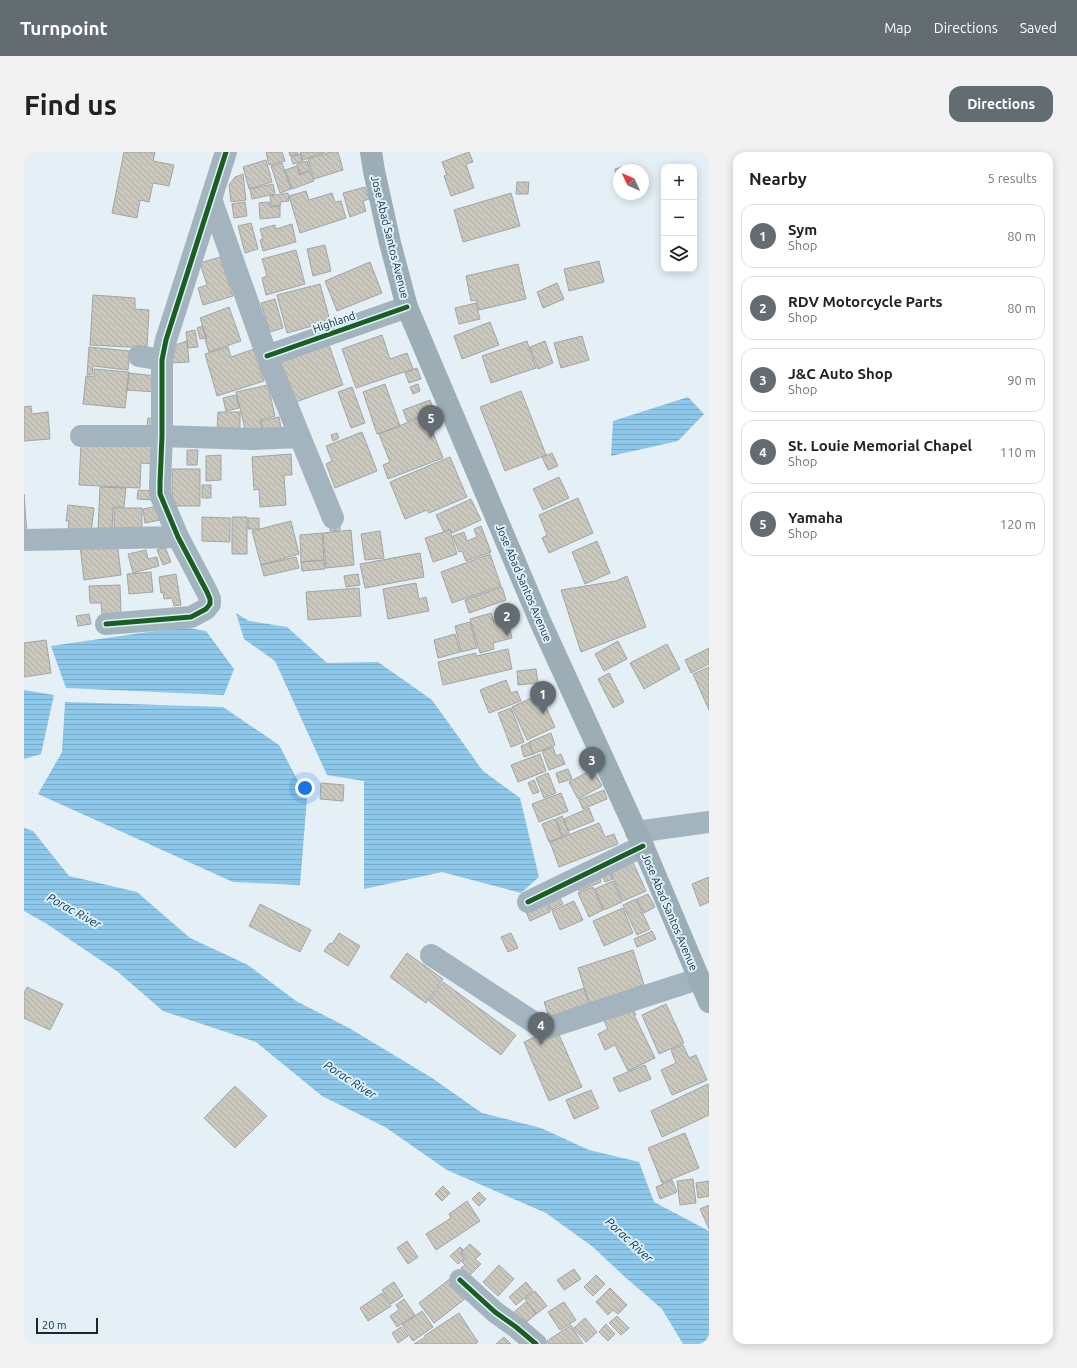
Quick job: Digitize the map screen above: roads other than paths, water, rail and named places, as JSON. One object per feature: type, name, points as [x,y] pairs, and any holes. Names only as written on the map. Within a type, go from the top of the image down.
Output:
[{"type":"main road","name":"Jose Abad Santos Avenue","points":[[371,152],[389,236],[407,307],[540,621],[640,839],[709,1002]]},
{"type":"street","points":[[106,624],[191,617],[206,609],[210,604],[210,598],[178,537],[160,494],[162,360],[166,340],[226,152]]},
{"type":"street","points":[[211,199],[267,356],[333,518]]},
{"type":"street","name":"Highland","points":[[267,356],[407,307]]},
{"type":"street","points":[[139,356],[162,360]]},
{"type":"street","points":[[81,436],[162,436],[252,440],[300,437]]},
{"type":"street","points":[[24,540],[178,537]]},
{"type":"street","points":[[528,902],[640,839],[709,822]]},
{"type":"street","points":[[431,954],[544,1029],[698,979]]},
{"type":"street","points":[[460,1280],[495,1312],[536,1344]]},
{"type":"water","points":[[688,397],[704,414],[678,441],[611,456],[613,421]]},
{"type":"water","points":[[236,613],[249,621],[287,627],[327,663],[378,662],[432,700],[483,771],[520,798],[539,877],[521,893],[442,872],[364,889],[364,781],[327,775],[275,661],[244,639]]},
{"type":"water","points":[[183,627],[206,631],[234,669],[224,695],[66,688],[51,646]]},
{"type":"water","points":[[24,690],[54,695],[41,754],[24,759]]},
{"type":"water","points":[[65,702],[223,707],[279,745],[307,798],[300,885],[233,882],[38,794],[62,752]]},
{"type":"water","name":"Porac River","points":[[24,828],[33,831],[69,876],[137,892],[190,938],[248,965],[296,1001],[349,1028],[432,1078],[482,1113],[541,1128],[589,1150],[639,1162],[654,1202],[709,1231],[709,1344],[683,1344],[662,1309],[593,1247],[546,1213],[447,1170],[385,1127],[322,1096],[256,1042],[163,1011],[118,972],[47,924],[24,911]]},
{"type":"place","name":"Yamaha","points":[[431,438]]},
{"type":"place","name":"RDV Motorcycle Parts","points":[[507,636]]},
{"type":"place","name":"Sym","points":[[543,714]]},
{"type":"place","name":"J&C Auto Shop","points":[[592,780]]},
{"type":"place","name":"St. Louie Memorial Chapel","points":[[541,1045]]}]
